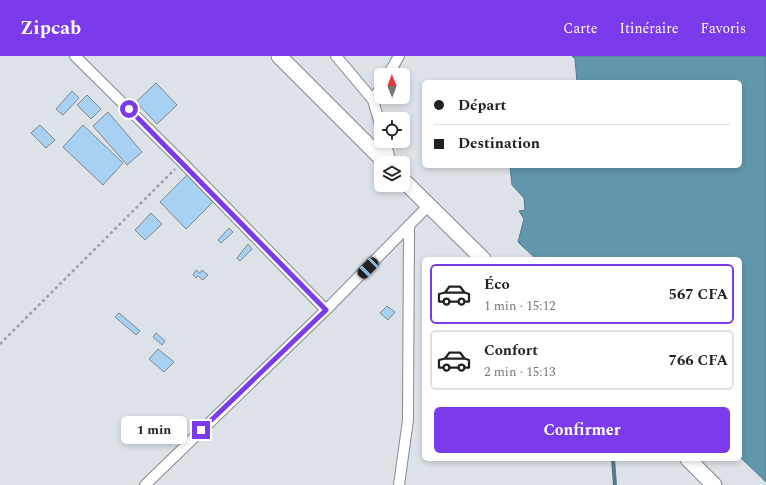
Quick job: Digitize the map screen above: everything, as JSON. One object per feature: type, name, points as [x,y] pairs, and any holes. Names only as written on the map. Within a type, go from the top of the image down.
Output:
[{"type":"main road","points":[[279,56],[379,156]]},
{"type":"main road","points":[[410,187],[481,257]]},
{"type":"main road","points":[[690,461],[714,485]]},
{"type":"street","points":[[75,56],[182,162],[326,310]]},
{"type":"street","points":[[336,56],[373,100],[376,112]]},
{"type":"street","points":[[392,68],[399,56]]},
{"type":"street","points":[[145,485],[326,310],[428,206]]},
{"type":"street","points":[[399,485],[408,420],[409,226]]},
{"type":"path","points":[[0,344],[182,162]]},
{"type":"water","points":[[572,56],[766,56],[766,482],[742,459],[742,257],[534,257],[518,242],[524,219],[519,211],[525,210],[524,198],[512,185],[510,168],[742,168],[742,80],[577,80],[575,59]]},
{"type":"building","points":[[156,83],[177,105],[157,124],[136,102]]},
{"type":"building","points":[[72,91],[79,98],[63,115],[56,109]]},
{"type":"building","points":[[87,95],[101,109],[91,119],[77,105]]},
{"type":"building","points":[[108,112],[142,152],[127,165],[93,126]]},
{"type":"building","points":[[40,125],[55,140],[46,148],[31,133]]},
{"type":"building","points":[[83,125],[123,163],[103,185],[63,147]]},
{"type":"building","points":[[187,175],[213,202],[186,229],[160,202]]},
{"type":"building","points":[[151,213],[162,224],[145,240],[135,230]]},
{"type":"building","points":[[229,228],[233,232],[221,243],[218,240]]},
{"type":"building","points":[[248,244],[252,249],[240,261],[237,258]]},
{"type":"building","points":[[196,270],[200,273],[202,270],[208,275],[203,280],[198,276],[196,278],[193,275]]},
{"type":"building","points":[[387,306],[395,312],[388,320],[380,313]]},
{"type":"building","points":[[119,313],[140,331],[136,335],[115,317]]},
{"type":"building","points":[[156,333],[165,341],[162,345],[153,337]]},
{"type":"building","points":[[158,349],[174,362],[164,372],[149,359]]},
{"type":"waterway","points":[[613,461],[615,485]]},
{"type":"route","points":[[129,109],[326,310],[201,430]]}]
